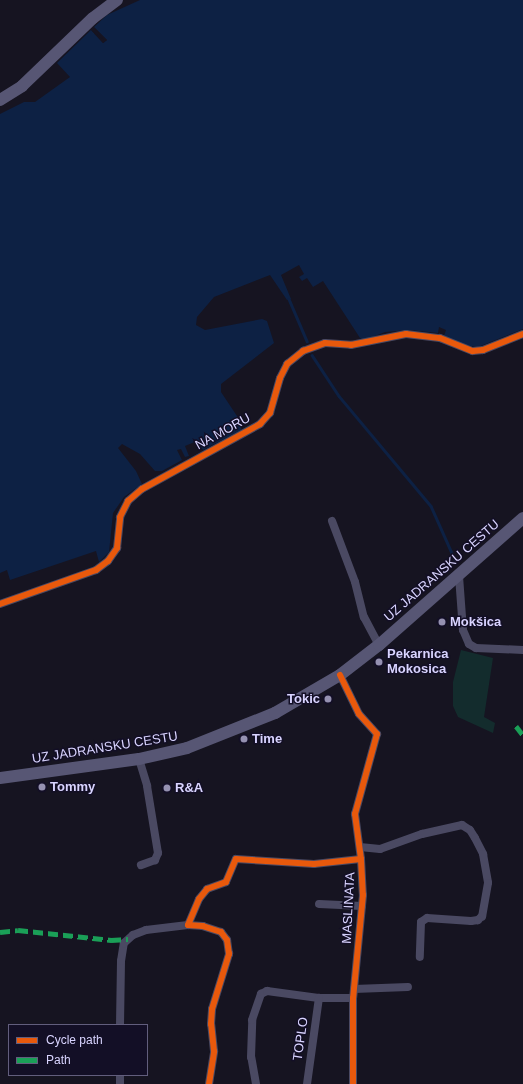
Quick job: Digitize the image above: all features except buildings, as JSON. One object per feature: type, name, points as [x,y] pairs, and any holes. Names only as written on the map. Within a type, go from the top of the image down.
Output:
[{"type":"main road","points":[[0,100],[22,86],[93,18],[117,0]]},
{"type":"main road","name":"UZ JADRANSKU CESTU","points":[[0,778],[139,759],[188,748],[242,728],[288,706],[340,675],[379,645],[523,518]]},
{"type":"street","name":"NA MORU","points":[[0,604],[96,570],[108,562],[117,548],[120,517],[128,501],[142,489],[260,424],[270,413],[280,378],[287,364],[303,351],[325,343],[356,345],[406,334],[440,338],[473,351],[483,350],[523,334]]},
{"type":"street","name":"UZ JADRANSKU CESTU","points":[[332,521],[355,582],[364,617],[379,645]]},
{"type":"street","points":[[459,576],[463,630],[469,644],[476,648],[523,650]]},
{"type":"street","name":"MASLINATA","points":[[340,675],[359,714],[377,734],[355,814],[361,859],[362,906],[354,994],[353,1084]]},
{"type":"street","points":[[139,759],[147,786],[158,853],[155,860],[141,865]]},
{"type":"street","points":[[360,847],[380,849],[422,834],[462,825],[470,830],[475,838],[483,854],[488,883],[482,916],[478,920],[471,921],[427,918],[421,922],[420,957]]},
{"type":"street","points":[[188,925],[199,899],[207,889],[226,882],[236,859],[314,864],[361,859]]},
{"type":"street","points":[[319,904],[362,906]]},
{"type":"street","points":[[120,1024],[124,943],[133,935],[146,930],[188,925],[203,926],[221,932],[227,940],[229,954],[212,1010],[211,1024],[214,1052],[209,1084]]},
{"type":"street","points":[[256,1084],[251,1057],[252,1020],[261,994],[267,991],[319,998],[408,987]]},
{"type":"street","name":"TOPLO","points":[[307,1084],[319,998]]},
{"type":"green space","points":[[461,650],[493,658],[484,717],[495,723],[493,733],[458,717],[453,706],[453,682]]},
{"type":"water","points":[[140,0],[523,0],[523,329],[478,347],[463,345],[444,336],[446,330],[439,327],[438,333],[409,330],[385,332],[365,340],[360,338],[323,281],[313,287],[307,278],[302,281],[299,277],[304,274],[299,265],[281,275],[291,299],[287,300],[270,275],[214,297],[197,317],[196,325],[205,330],[262,319],[267,321],[274,343],[221,384],[221,392],[241,422],[241,430],[203,450],[197,441],[185,446],[189,456],[185,457],[181,449],[177,450],[182,460],[162,471],[155,471],[140,454],[122,444],[118,448],[136,471],[142,484],[124,497],[113,513],[109,552],[99,562],[96,551],[10,580],[7,570],[0,573],[0,114],[24,102],[35,102],[70,77],[57,63],[91,30],[103,43],[107,40],[94,27],[107,15]]},
{"type":"pier","points":[[94,27],[107,40],[103,43],[91,30],[104,40]]},
{"type":"waterway","points":[[289,299],[307,341]]},
{"type":"waterway","points":[[312,355],[339,396],[431,506],[455,560]]},
{"type":"marked path","points":[[516,726],[523,735]]},
{"type":"marked path","points":[[0,932],[18,930],[111,940],[128,939]]},
{"type":"cycle path","points":[[0,604],[96,570],[108,561],[117,548],[120,517],[128,501],[142,489],[260,424],[270,413],[280,378],[287,364],[303,351],[325,343],[351,345],[406,334],[440,338],[473,351],[483,350],[523,334]]},
{"type":"cycle path","points":[[340,675],[359,714],[377,734],[355,814],[361,859],[363,895],[353,998],[353,1084]]},
{"type":"cycle path","points":[[209,1084],[214,1051],[211,1024],[212,1009],[229,954],[227,940],[221,932],[203,926],[188,925],[199,899],[207,889],[226,882],[236,859],[314,864],[361,859]]},
{"type":"place","name":"Mokšica","points":[[442,622]]},
{"type":"place","name":"Pekarnica Mokosica","points":[[379,662]]},
{"type":"place","name":"Tokic","points":[[328,699]]},
{"type":"place","name":"Time","points":[[244,739]]},
{"type":"place","name":"Tommy","points":[[42,787]]},
{"type":"place","name":"R&A","points":[[167,788]]}]
